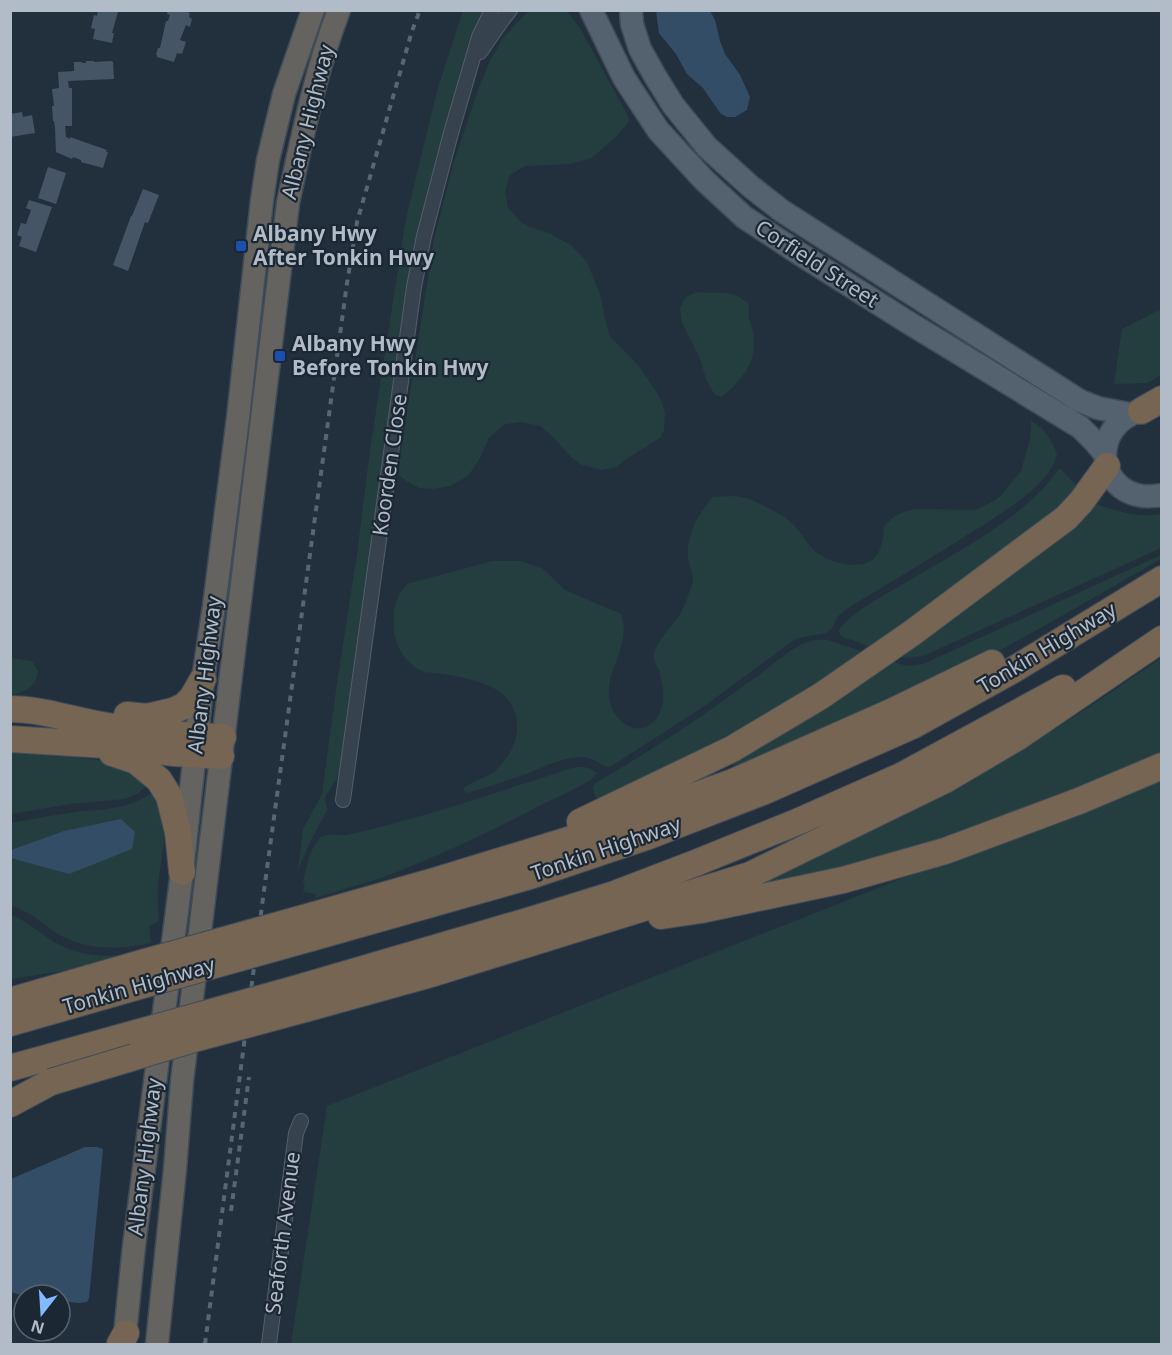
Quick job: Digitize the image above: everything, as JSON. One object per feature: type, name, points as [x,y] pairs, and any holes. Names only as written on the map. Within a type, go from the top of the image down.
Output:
[{"type":"highway","name":"Albany Highway","points":[[123,1341],[268,160],[284,94],[313,10]]},
{"type":"highway","name":"Albany Highway","points":[[157,1344],[182,1081],[288,203],[322,59],[339,10]]},
{"type":"highway","points":[[312,926],[526,845],[601,813],[732,749],[821,696],[912,633],[1066,518],[1082,502],[1106,460]]},
{"type":"highway","name":"Tonkin Highway","points":[[10,1023],[144,973],[312,926],[530,876],[646,837],[765,791],[914,725],[1013,670],[1161,579]]},
{"type":"highway","points":[[438,879],[601,831],[733,782],[891,712],[1134,596]]},
{"type":"highway","name":"Tonkin Highway","points":[[10,1068],[136,1033],[305,998],[520,923],[612,895],[797,822],[901,776],[1044,699],[1161,631]]},
{"type":"highway","points":[[10,1092],[194,1039],[305,998],[431,974],[750,875],[945,780],[1018,736],[1161,639]]},
{"type":"highway","points":[[10,709],[147,717],[184,706],[192,698],[203,679]]},
{"type":"highway","points":[[40,712],[196,745],[222,746]]},
{"type":"highway","points":[[10,739],[121,746],[174,753],[196,745]]},
{"type":"highway","points":[[83,744],[136,761],[159,780],[169,796],[173,811],[178,832],[182,872]]},
{"type":"highway","points":[[575,929],[701,910],[843,880],[945,851],[1079,801],[1161,766]]},
{"type":"highway","points":[[10,985],[144,973]]},
{"type":"highway","points":[[10,1001],[87,978]]},
{"type":"highway","points":[[10,1104],[51,1082]]},
{"type":"main road","name":"Corfield Street","points":[[591,10],[624,78],[658,130],[704,180],[744,217],[906,321],[1080,427],[1095,442],[1106,460],[1112,477],[1130,493],[1142,496],[1161,495]]},
{"type":"main road","name":"Corfield Street","points":[[631,10],[632,24],[640,49],[673,105],[707,147],[765,199],[1080,401],[1098,408],[1148,409]]},
{"type":"main road","name":"Corfield Street","points":[[1106,460],[1106,442],[1119,421],[1148,409]]},
{"type":"street","name":"Koorden Close","points":[[343,800],[414,287],[426,226],[451,133],[479,37],[492,10]]},
{"type":"street","name":"Koorden Close","points":[[472,64],[510,10]]},
{"type":"street","name":"Seaforth Avenue","points":[[269,1344],[296,1133],[301,1121]]},
{"type":"green space","points":[[529,10],[567,11],[581,30],[628,116],[629,122],[614,139],[591,158],[570,164],[525,166],[510,175],[505,191],[508,208],[527,226],[551,234],[572,246],[587,262],[600,295],[609,335],[638,365],[659,396],[665,412],[664,430],[660,438],[616,467],[602,470],[582,465],[540,426],[521,422],[505,424],[489,438],[468,476],[450,486],[432,489],[419,488],[399,475],[400,457],[434,239],[454,162],[479,87],[504,37]]},
{"type":"green space","points":[[463,11],[482,11],[473,32],[443,137],[420,237],[411,264],[343,754],[337,778],[325,797],[327,810],[298,870],[303,829],[322,794],[370,450],[406,218],[437,91]]},
{"type":"green space","points":[[697,292],[730,294],[749,304],[754,338],[752,358],[745,373],[722,397],[715,395],[706,379],[699,356],[682,322],[680,308],[686,297]]},
{"type":"green space","points":[[1161,309],[1161,375],[1147,383],[1114,384],[1122,329]]},
{"type":"green space","points":[[1031,421],[1047,435],[1057,455],[1052,467],[1042,480],[999,515],[848,608],[838,616],[832,628],[826,633],[794,640],[703,707],[610,767],[584,757],[569,758],[467,793],[464,791],[463,789],[467,786],[495,771],[509,753],[517,732],[514,710],[509,700],[491,686],[467,679],[425,672],[408,661],[397,643],[393,623],[397,600],[407,584],[492,561],[520,561],[542,568],[565,590],[621,614],[624,625],[623,637],[610,680],[610,702],[619,719],[626,725],[633,728],[649,726],[661,710],[663,695],[659,670],[654,659],[655,652],[660,641],[680,614],[687,598],[693,580],[688,554],[690,536],[697,519],[713,497],[738,496],[755,501],[790,521],[812,549],[820,555],[841,563],[857,565],[871,561],[876,556],[882,542],[884,526],[895,516],[916,509],[975,510],[1001,496],[1021,471],[1030,439]]},
{"type":"green space","points":[[1059,469],[1077,486],[1070,500],[873,648],[841,636],[839,630],[859,611],[985,535],[1026,504]]},
{"type":"green space","points":[[1092,503],[1134,515],[1160,514],[1161,548],[923,656],[906,658],[899,656]]},
{"type":"green space","points":[[1161,555],[1161,559],[986,658],[810,738],[734,767],[731,760],[891,661],[907,666],[923,664]]},
{"type":"green space","points":[[814,640],[827,640],[867,653],[804,699],[599,802],[593,790],[596,783],[696,720],[790,651]]},
{"type":"green space","points":[[11,658],[32,661],[38,671],[33,685],[11,695]]},
{"type":"green space","points":[[1161,658],[1161,759],[950,842],[681,906],[827,849],[885,824],[945,793],[1040,738]]},
{"type":"green space","points":[[11,749],[104,761],[151,782],[137,794],[124,799],[70,804],[11,814]]},
{"type":"green space","points":[[580,767],[589,768],[597,774],[572,790],[444,852],[381,878],[315,898],[316,894],[303,892],[305,884],[303,882],[310,857],[315,844],[323,836],[346,835],[395,823]]},
{"type":"green space","points":[[1161,776],[1161,1344],[291,1344],[327,1106]]},
{"type":"green space","points":[[151,793],[162,815],[164,837],[158,889],[159,921],[149,926],[151,943],[114,948],[89,946],[66,938],[33,916],[11,905],[11,823],[124,806]]},
{"type":"green space","points":[[11,915],[54,942],[74,951],[115,956],[136,954],[93,966],[11,979]]},
{"type":"water","points":[[656,11],[710,11],[725,54],[740,75],[750,97],[747,110],[735,117],[727,117],[720,113],[703,88],[687,74],[676,54],[659,33]]},
{"type":"water","points":[[121,819],[135,832],[132,849],[69,874],[11,858],[11,850],[64,831]]},
{"type":"water","points":[[85,1147],[103,1149],[87,1302],[72,1302],[72,1283],[12,1283],[11,1292],[11,1179]]},
{"type":"building","points":[[98,10],[117,10],[118,12],[112,33],[114,33],[112,43],[93,39],[95,29],[91,28],[94,15],[97,16]]},
{"type":"building","points":[[168,10],[187,10],[192,19],[190,27],[186,25],[180,40],[186,42],[182,54],[177,53],[174,62],[156,55],[170,15],[167,14]]},
{"type":"building","points":[[86,61],[113,62],[114,79],[68,81],[69,88],[72,88],[72,126],[65,126],[66,137],[107,150],[103,168],[56,152],[52,89],[59,88],[58,72],[74,71],[74,62],[86,63]]},
{"type":"building","points":[[22,112],[23,117],[32,115],[35,133],[10,137],[10,114]]},
{"type":"building","points":[[48,167],[66,173],[56,204],[38,198]]},
{"type":"building","points":[[143,189],[159,195],[148,223],[145,222],[128,271],[113,265]]},
{"type":"building","points":[[29,200],[52,207],[36,252],[19,246],[22,237],[17,235],[21,223],[26,224],[31,210],[26,208]]},
{"type":"railway","points":[[205,1344],[347,283],[357,222],[420,10]]},
{"type":"railway","points":[[231,1211],[249,1077]]},
{"type":"place","name":"Albany Hwy After Tonkin Hwy","points":[[241,246]]},
{"type":"place","name":"Albany Hwy Before Tonkin Hwy","points":[[280,356]]}]
